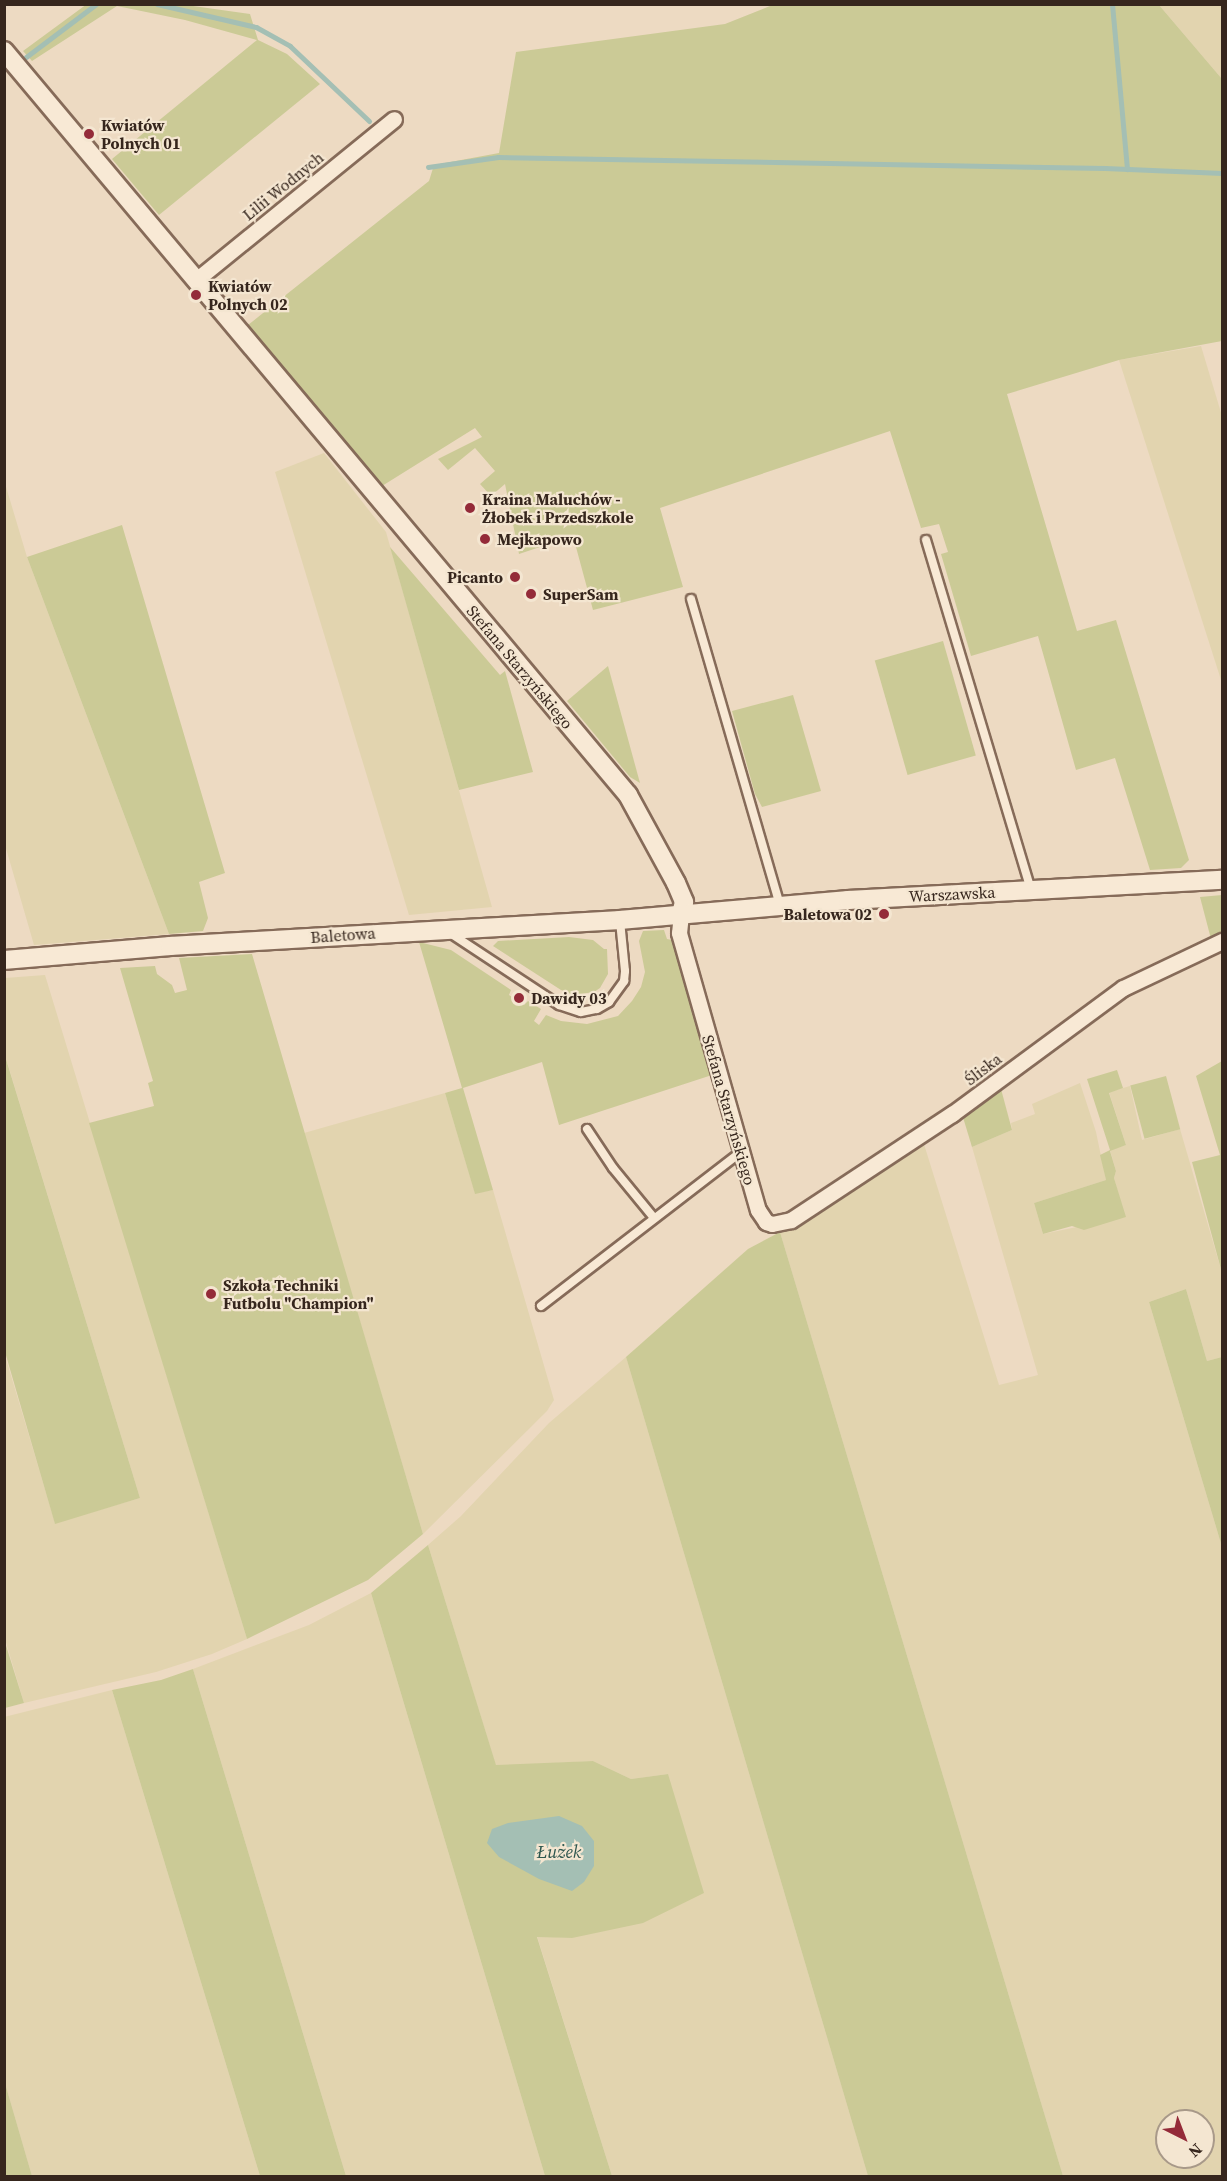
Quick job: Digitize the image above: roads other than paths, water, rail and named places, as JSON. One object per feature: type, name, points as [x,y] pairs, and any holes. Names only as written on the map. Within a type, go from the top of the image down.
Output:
[{"type":"street","name":"Stefana Starzyńskiego","points":[[4,51],[628,795],[684,902],[679,933],[758,1210],[766,1222]]},
{"type":"street","name":"Lilii Wodnych","points":[[196,280],[394,119]]},
{"type":"street","name":"Warszawska","points":[[681,914],[780,905],[1222,880]]},
{"type":"street","name":"Baletowa","points":[[4,960],[170,946],[620,920],[681,914]]},
{"type":"street","name":"Śliska","points":[[766,1222],[778,1224],[791,1220],[866,1172],[952,1114],[1123,988],[1222,941]]},
{"type":"lane","points":[[926,540],[1031,890]]},
{"type":"lane","points":[[691,599],[780,905]]},
{"type":"lane","points":[[444,929],[559,1005],[581,1012],[597,1009],[609,1002],[624,981],[626,971],[620,920]]},
{"type":"lane","points":[[587,1129],[614,1168],[654,1218]]},
{"type":"lane","points":[[540,1306],[741,1152]]},
{"type":"water","name":"Łużek","points":[[559,1816],[582,1826],[594,1841],[594,1866],[584,1882],[572,1891],[539,1879],[499,1857],[487,1843],[492,1829],[508,1823]]},
{"type":"waterway","points":[[26,57],[96,4]]},
{"type":"waterway","points":[[157,4],[256,27],[290,46],[369,121]]},
{"type":"waterway","points":[[1112,4],[1127,169]]},
{"type":"waterway","points":[[428,167],[498,157],[1105,168],[1222,173]]},
{"type":"place","name":"Kwiatów Polnych 01","points":[[89,134]]},
{"type":"place","name":"Kwiatów Polnych 02","points":[[196,295]]},
{"type":"place","name":"Kraina Maluchów - Żłobek i Przedszkole","points":[[470,508]]},
{"type":"place","name":"Mejkapowo","points":[[485,539]]},
{"type":"place","name":"Picanto","points":[[515,577]]},
{"type":"place","name":"SuperSam","points":[[531,594]]},
{"type":"place","name":"Baletowa 02","points":[[884,914]]},
{"type":"place","name":"Dawidy 03","points":[[519,998]]},
{"type":"place","name":"Szkoła Techniki Futbolu \"Champion\"","points":[[211,1294]]}]
